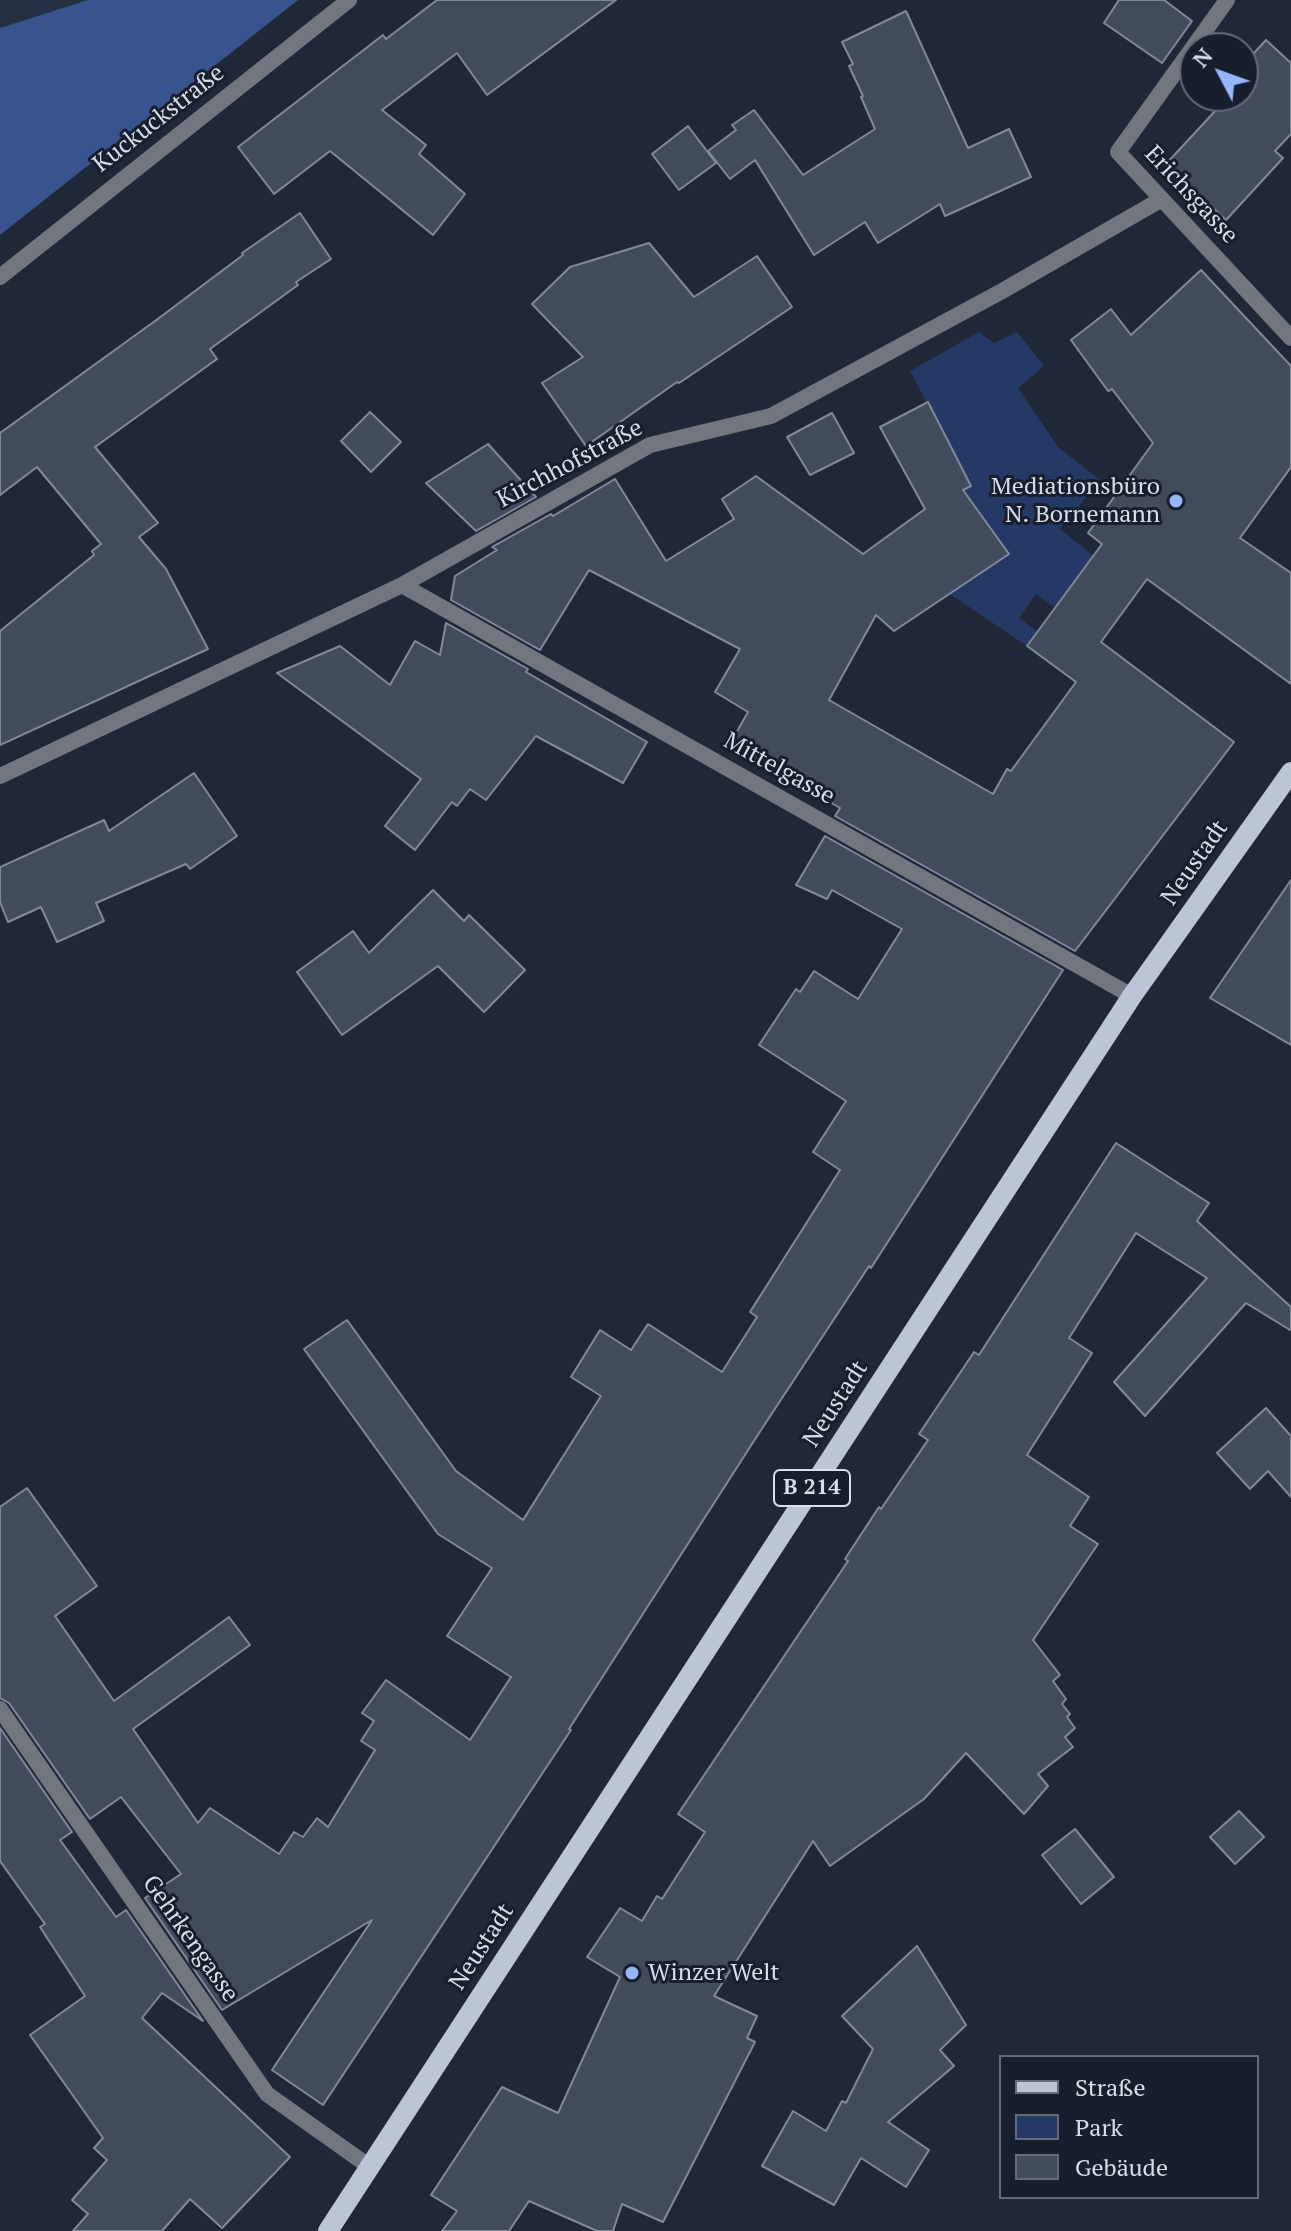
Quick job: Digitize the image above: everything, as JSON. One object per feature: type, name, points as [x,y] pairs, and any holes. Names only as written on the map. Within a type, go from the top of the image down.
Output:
[{"type":"main road","name":"Neustadt","points":[[328,2231],[1132,996],[1291,772]]},
{"type":"street","name":"Kuckuckstraße","points":[[0,277],[349,0]]},
{"type":"street","name":"Erichsgasse","points":[[1227,0],[1118,152],[1291,338]]},
{"type":"street","name":"Kirchhofstraße","points":[[0,776],[402,585],[650,445],[771,416],[1004,290],[1162,199]]},
{"type":"street","name":"Mittelgasse","points":[[402,585],[1132,996]]},
{"type":"street","name":"Gehrkengasse","points":[[0,1709],[267,2094],[370,2167]]},
{"type":"shaded area","points":[[0,0],[88,0],[0,28]]},
{"type":"shaded area","points":[[88,0],[298,0],[0,235],[0,28]]},
{"type":"green space","points":[[979,332],[994,343],[1017,332],[1044,366],[1018,388],[1058,447],[1100,480],[1060,529],[1111,570],[1056,608],[1036,594],[1019,618],[1038,632],[1027,646],[950,594],[963,490],[971,485],[910,371]]},
{"type":"building","points":[[437,0],[616,0],[487,95],[457,53],[382,110],[426,145],[419,154],[465,194],[433,235],[330,151],[274,194],[238,147],[383,35],[386,39]]},
{"type":"building","points":[[1119,0],[1164,0],[1192,21],[1184,32],[1179,32],[1179,39],[1162,63],[1104,23]]},
{"type":"building","points":[[906,11],[968,148],[1009,129],[1031,177],[945,216],[940,204],[878,243],[865,222],[814,255],[755,160],[730,179],[708,151],[736,130],[732,125],[754,110],[803,175],[875,129],[849,66],[853,64],[842,42]]},
{"type":"building","points":[[1266,40],[1291,63],[1291,134],[1275,151],[1283,158],[1226,220],[1166,164],[1214,112],[1259,112],[1259,48]]},
{"type":"building","points":[[688,126],[716,163],[679,190],[652,154]]},
{"type":"building","points":[[300,213],[331,259],[296,282],[298,285],[210,349],[217,359],[95,447],[158,523],[139,537],[166,569],[208,649],[0,745],[0,631],[94,555],[92,551],[101,544],[37,467],[0,495],[0,433]]},
{"type":"building","points":[[649,243],[694,297],[757,256],[792,307],[586,446],[542,383],[583,357],[532,304],[570,267]]},
{"type":"building","points":[[1201,270],[1291,366],[1291,467],[1240,538],[1291,573],[1291,684],[1147,579],[1101,642],[1234,742],[1075,951],[835,816],[840,808],[730,744],[748,712],[715,692],[740,649],[589,570],[540,650],[451,600],[455,576],[497,550],[492,547],[615,479],[666,561],[734,519],[722,499],[756,476],[863,554],[925,509],[880,427],[928,402],[971,486],[963,490],[1009,554],[894,631],[876,615],[829,700],[993,794],[1007,769],[1011,771],[1076,682],[1027,646],[1102,544],[1088,533],[1153,443],[1112,389],[1108,391],[1071,340],[1111,309],[1131,335]]},
{"type":"building","points":[[370,412],[401,442],[371,472],[341,441]]},
{"type":"building","points":[[832,413],[854,453],[810,475],[787,437]]},
{"type":"building","points":[[488,444],[536,497],[476,531],[426,483]]},
{"type":"building","points":[[446,623],[647,742],[623,783],[536,736],[486,800],[470,789],[457,806],[452,802],[415,850],[385,826],[421,779],[277,673],[340,646],[390,685],[415,641],[440,655]]},
{"type":"building","points":[[194,773],[237,836],[190,869],[186,864],[96,903],[104,921],[57,942],[41,907],[8,922],[0,902],[0,867],[104,820],[109,831]]},
{"type":"building","points":[[825,836],[1063,970],[871,1268],[869,1266],[761,1430],[571,1730],[323,2105],[272,2070],[372,1920],[222,2010],[145,1898],[181,1874],[121,1797],[90,1819],[9,1703],[0,1698],[0,1507],[27,1488],[97,1586],[55,1616],[114,1701],[229,1617],[250,1645],[133,1729],[198,1823],[210,1808],[279,1854],[294,1832],[303,1837],[317,1818],[328,1827],[375,1750],[361,1741],[374,1721],[362,1713],[386,1680],[470,1740],[511,1677],[447,1636],[492,1568],[438,1534],[304,1349],[347,1320],[456,1471],[523,1520],[601,1396],[571,1377],[600,1330],[631,1350],[648,1324],[722,1372],[757,1317],[750,1312],[840,1170],[813,1152],[846,1101],[759,1045],[796,989],[800,992],[814,971],[858,999],[902,929],[832,890],[827,899],[796,885]]},
{"type":"building","points":[[1291,880],[1291,1045],[1210,998]]},
{"type":"building","points":[[433,890],[464,921],[469,915],[525,970],[484,1012],[438,966],[342,1035],[297,972],[353,931],[369,953]]},
{"type":"building","points":[[1116,1143],[1209,1203],[1197,1221],[1291,1307],[1291,1329],[1246,1303],[1145,1416],[1114,1382],[1207,1278],[1136,1233],[1069,1338],[1092,1353],[1027,1455],[1089,1497],[1070,1526],[1098,1544],[1033,1640],[1060,1675],[1053,1681],[1066,1699],[1062,1704],[1075,1728],[1065,1737],[1073,1747],[1038,1774],[1048,1786],[1024,1814],[966,1753],[924,1799],[830,1866],[813,1841],[714,1996],[757,2016],[747,2038],[755,2042],[663,2222],[622,2204],[613,2231],[597,2231],[529,2201],[509,2231],[442,2231],[457,2211],[431,2195],[502,2087],[558,2113],[620,1977],[587,1957],[620,1908],[642,1921],[657,1896],[662,1899],[705,1832],[678,1814],[848,1561],[845,1559],[879,1507],[881,1509],[928,1440],[919,1434],[974,1352],[979,1355]]},
{"type":"building","points":[[1266,1408],[1291,1436],[1291,1497],[1268,1471],[1250,1489],[1217,1453]]},
{"type":"building","points":[[0,1728],[72,1832],[60,1840],[116,1917],[126,1910],[203,2021],[162,1993],[142,2018],[290,2157],[222,2228],[190,2199],[162,2231],[73,2231],[88,2214],[72,2200],[107,2160],[94,2148],[103,2138],[30,2035],[85,1996],[40,1927],[45,1924],[0,1861]]},
{"type":"building","points":[[1239,1811],[1264,1837],[1235,1864],[1210,1837]]},
{"type":"building","points":[[1075,1829],[1114,1877],[1081,1904],[1042,1855]]},
{"type":"building","points":[[917,1946],[966,2025],[940,2050],[954,2066],[888,2122],[929,2150],[906,2187],[861,2158],[834,2205],[762,2166],[793,2111],[826,2131],[842,2101],[846,2103],[873,2049],[842,2016]]},
{"type":"place","name":"Mediationsbüro N. Bornemann","points":[[1176,501]]},
{"type":"place","name":"Winzer Welt","points":[[632,1973]]}]
